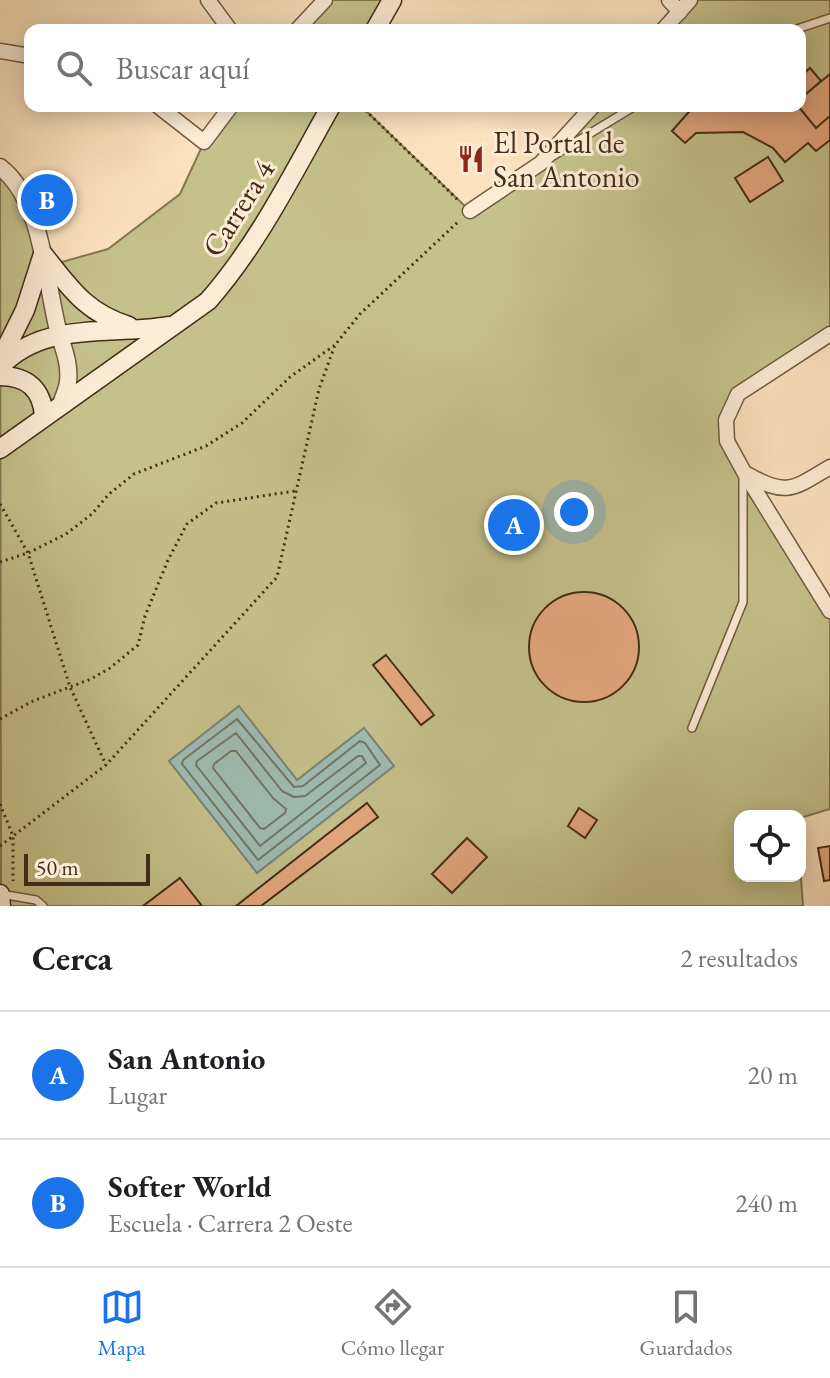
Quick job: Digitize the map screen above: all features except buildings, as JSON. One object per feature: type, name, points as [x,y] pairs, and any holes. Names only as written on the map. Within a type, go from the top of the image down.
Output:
[{"type":"main road","points":[[378,24],[392,0]]},
{"type":"main road","name":"Carrera 4","points":[[0,449],[208,301],[232,274],[258,236],[328,112]]},
{"type":"main road","points":[[43,254],[79,300],[107,319],[143,331]]},
{"type":"main road","points":[[0,360],[25,310],[43,254]]},
{"type":"main road","name":"Carrera 4","points":[[0,367],[20,348],[59,334],[143,331],[175,325]]},
{"type":"main road","points":[[0,376],[18,377],[30,383],[38,392],[44,416]]},
{"type":"street","points":[[208,0],[226,24]]},
{"type":"street","points":[[303,24],[325,0]]},
{"type":"street","points":[[668,24],[685,6],[669,0]]},
{"type":"street","points":[[0,51],[24,55]]},
{"type":"street","points":[[166,112],[204,142],[226,112]]},
{"type":"street","points":[[470,211],[541,163],[588,112]]},
{"type":"street","points":[[0,167],[23,195],[43,254],[67,359],[68,383],[60,406]]},
{"type":"street","points":[[830,334],[738,394],[726,420],[727,441],[830,611]]},
{"type":"street","points":[[744,472],[772,488],[797,486],[830,467]]},
{"type":"lane","points":[[806,26],[830,18]]},
{"type":"lane","points":[[541,163],[625,112]]},
{"type":"lane","points":[[692,728],[743,602],[744,472]]},
{"type":"lane","points":[[4,898],[36,900],[43,906]]},
{"type":"path","points":[[0,562],[28,553],[66,534],[134,474],[206,446],[242,423],[290,377],[335,345],[382,292],[470,211],[367,112]]},
{"type":"path","points":[[0,846],[106,765],[277,577],[319,389],[335,345]]},
{"type":"path","points":[[0,719],[33,701],[110,668],[138,645],[145,616],[187,524],[216,503],[296,491]]},
{"type":"path","points":[[0,504],[28,553],[70,687],[106,765]]},
{"type":"path","points":[[0,804],[13,836],[4,898]]},
{"type":"shaded area","points":[[325,0],[392,0],[378,24],[303,24]]},
{"type":"shaded area","points":[[690,0],[830,0],[830,334],[738,394],[727,441],[830,611],[830,809],[806,816],[806,810],[734,810],[734,882],[801,882],[803,906],[1,906],[0,167],[6,171],[43,254],[62,262],[108,249],[180,194],[204,142],[226,112],[367,112],[470,211],[541,163],[588,112],[806,112],[806,24],[668,24]]},
{"type":"water","points":[[239,706],[297,780],[364,728],[394,766],[257,873],[169,761]]},
{"type":"place","name":"El Portal de San Antonio","points":[[471,159]]},
{"type":"place","name":"Softer World","points":[[47,200]]},
{"type":"place","name":"San Antonio","points":[[514,525]]}]
